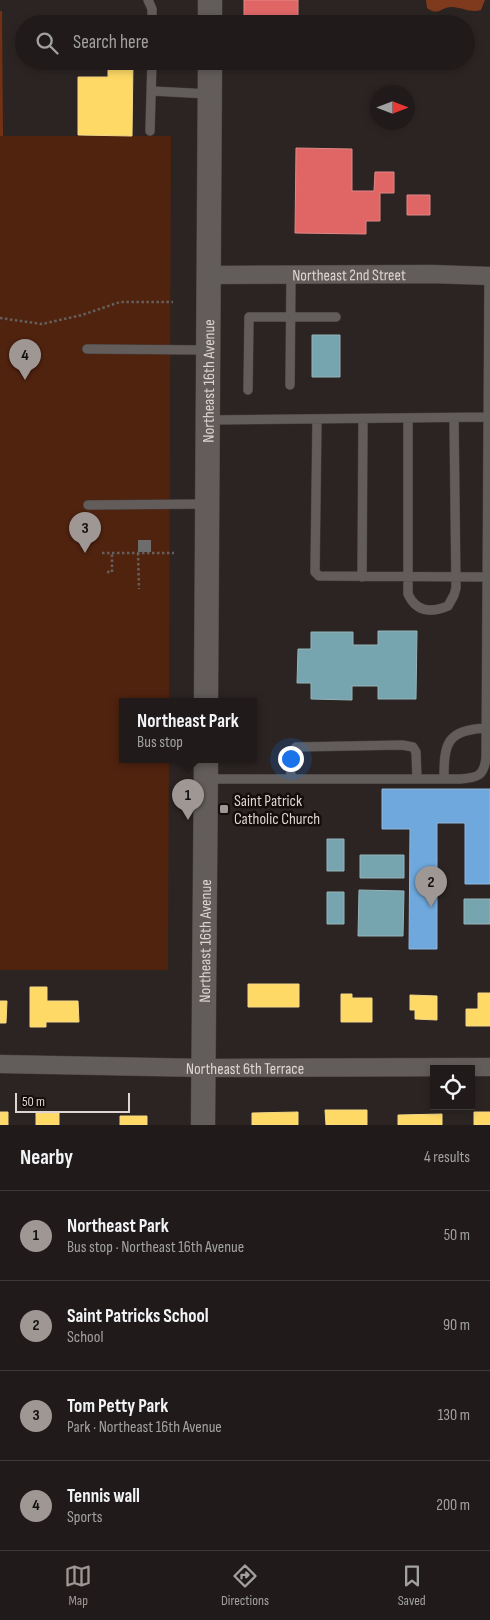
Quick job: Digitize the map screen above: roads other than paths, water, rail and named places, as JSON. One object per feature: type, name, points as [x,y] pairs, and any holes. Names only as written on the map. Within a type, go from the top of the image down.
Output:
[{"type":"street","points":[[210,0],[210,15]]},
{"type":"street","name":"Northeast 16th Avenue","points":[[206,698],[210,70]]},
{"type":"street","name":"Northeast 2nd Street","points":[[208,275],[432,274],[489,276]]},
{"type":"street","name":"Northeast 16th Avenue","points":[[203,1125],[206,769]]},
{"type":"street","name":"Northeast 6th Terrace","points":[[0,1064],[204,1068],[490,1067]]},
{"type":"lane","points":[[148,0],[152,9],[152,15]]},
{"type":"lane","points":[[150,131],[152,70]]},
{"type":"lane","points":[[152,91],[210,94]]},
{"type":"lane","points":[[290,385],[291,275]]},
{"type":"lane","points":[[206,769],[292,780],[444,780],[474,778],[479,776],[485,766],[489,588],[487,577],[489,276]]},
{"type":"lane","points":[[248,390],[249,317],[336,317]]},
{"type":"lane","points":[[87,349],[207,350]]},
{"type":"lane","points":[[207,420],[488,417]]},
{"type":"lane","points":[[408,418],[408,594],[414,605],[435,610],[448,606],[456,588],[454,418]]},
{"type":"lane","points":[[317,419],[315,572],[323,577],[487,577]]},
{"type":"lane","points":[[362,419],[362,577]]},
{"type":"lane","points":[[88,505],[207,504]]},
{"type":"lane","points":[[444,780],[445,749],[451,739],[464,732],[486,728]]},
{"type":"lane","points":[[292,780],[291,754],[296,746],[402,744],[413,748],[416,752],[417,780]]},
{"type":"place","name":"Tennis wall","points":[[25,380]]},
{"type":"place","name":"Tom Petty Park","points":[[85,553]]},
{"type":"place","name":"Saint Patrick Catholic Church","points":[[224,809]]},
{"type":"place","name":"Northeast Park","points":[[188,820]]},
{"type":"place","name":"Saint Patricks School","points":[[431,907]]}]
